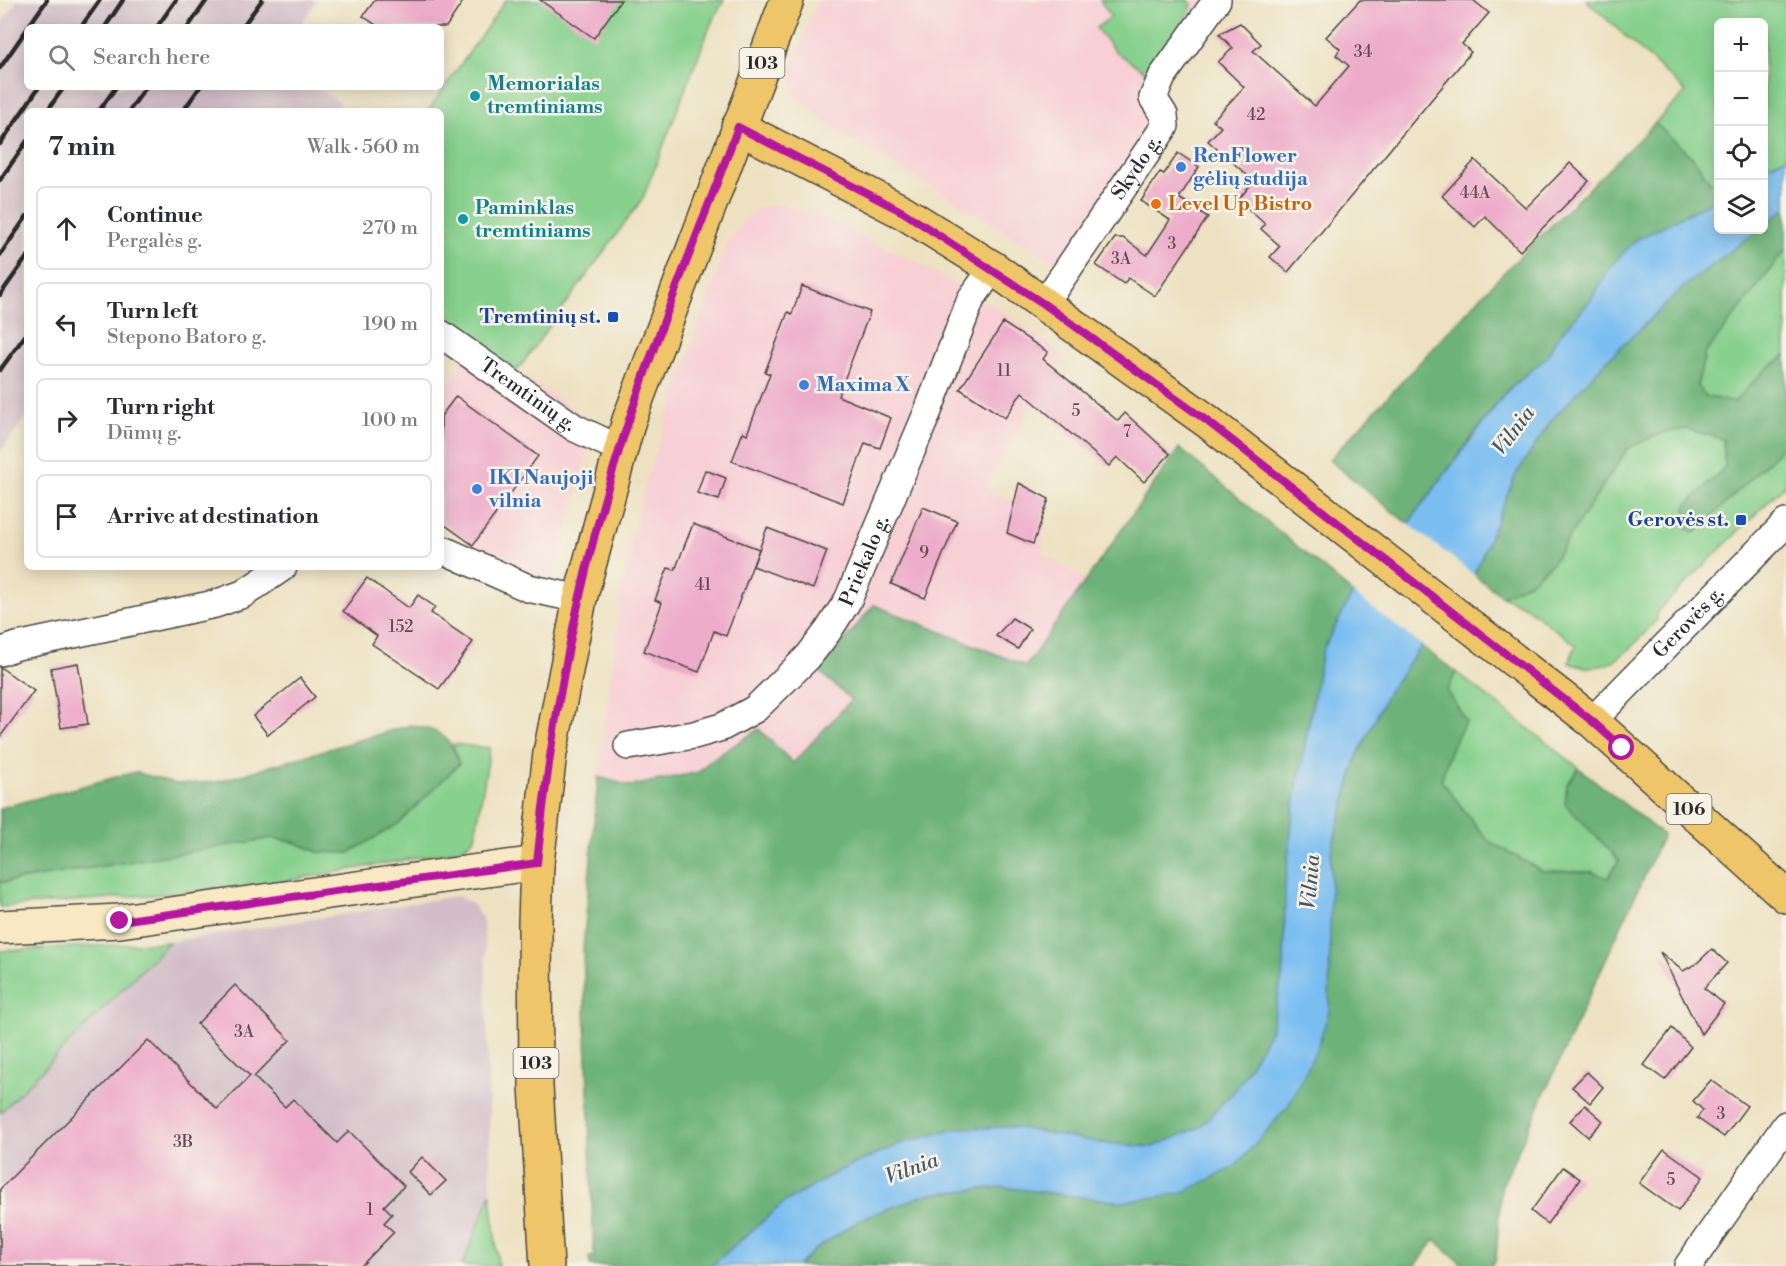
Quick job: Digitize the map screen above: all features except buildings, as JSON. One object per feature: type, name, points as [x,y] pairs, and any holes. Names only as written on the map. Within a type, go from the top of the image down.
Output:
[{"type":"main road","name":"103","points":[[547,1264],[536,1086],[537,863],[550,753],[580,599],[620,448],[787,0]]},
{"type":"main road","name":"106","points":[[738,127],[903,212],[993,268],[1207,421],[1477,629],[1592,721],[1786,896]]},
{"type":"main road","points":[[0,927],[120,921],[537,863]]},
{"type":"street","name":"Skydo g.","points":[[1044,304],[1166,126],[1164,115],[1153,98],[1162,77],[1217,0]]},
{"type":"street","name":"Priekalo g.","points":[[628,746],[694,735],[722,727],[755,709],[808,657],[828,631],[848,600],[926,416],[971,299],[993,268]]},
{"type":"street","name":"Tremtinių g.","points":[[444,336],[575,428],[620,448]]},
{"type":"street","name":"Gerovės g.","points":[[1592,721],[1786,523]]},
{"type":"street","points":[[444,550],[528,588],[580,599]]},
{"type":"street","points":[[0,652],[17,646],[215,604],[243,594],[279,570]]},
{"type":"street","points":[[1689,1266],[1786,1125]]},
{"type":"shaded area","points":[[18,0],[317,0],[301,24],[24,24],[24,90],[320,90],[340,103],[336,108],[24,108],[24,419],[0,452],[0,25]]},
{"type":"shaded area","points":[[818,0],[1217,0],[1162,77],[1164,115],[1067,269],[831,126],[794,93],[791,80],[792,67]]},
{"type":"shaded area","points":[[781,204],[816,214],[923,266],[1002,311],[1064,356],[1016,432],[985,488],[1046,515],[1042,554],[1086,580],[1026,666],[874,605],[819,671],[851,700],[793,763],[759,729],[708,762],[699,772],[631,786],[598,777],[624,576],[646,481],[726,244],[751,213],[765,206]]},
{"type":"shaded area","points":[[477,345],[594,423],[550,595],[444,524],[444,390]]},
{"type":"shaded area","points":[[457,896],[471,903],[482,918],[485,943],[491,1193],[462,1266],[0,1266],[0,1113],[169,942]]},
{"type":"green space","points":[[506,0],[724,0],[710,26],[643,198],[517,371],[444,323],[444,108],[430,108]]},
{"type":"green space","points":[[1100,0],[1189,0],[1192,5],[1187,18],[1147,73],[1115,51],[1096,28],[1111,17]]},
{"type":"green space","points":[[1586,0],[1786,0],[1786,157],[1768,165],[1768,18],[1714,18],[1714,188],[1694,159],[1655,123],[1686,92]]},
{"type":"green space","points":[[1655,123],[1694,159],[1714,188],[1714,200],[1636,240],[1611,266],[1591,300],[1556,339],[1546,358],[1506,391],[1408,524],[1329,460],[1501,275]]},
{"type":"green space","points":[[1786,208],[1786,249],[1705,354],[1697,386],[1707,397],[1734,402],[1763,372],[1786,355],[1786,444],[1695,533],[1684,525],[1687,505],[1725,467],[1723,439],[1687,429],[1664,432],[1628,448],[1552,563],[1530,582],[1502,596],[1474,575],[1516,474],[1551,421],[1606,361],[1686,285],[1753,234],[1768,234],[1768,222]]},
{"type":"green space","points":[[1786,249],[1786,355],[1763,372],[1734,403],[1707,397],[1697,386],[1705,354]]},
{"type":"green space","points":[[1687,429],[1723,439],[1725,467],[1687,506],[1695,533],[1786,444],[1786,484],[1657,612],[1657,620],[1619,658],[1597,667],[1584,667],[1569,663],[1576,645],[1527,608],[1502,596],[1530,582],[1552,563],[1628,448],[1664,432]]},
{"type":"green space","points":[[1179,448],[1353,593],[1322,652],[1294,805],[1285,886],[1284,968],[1271,1029],[1237,1088],[1200,1127],[1153,1147],[1102,1143],[902,1143],[839,1171],[785,1202],[711,1266],[590,1266],[589,1257],[594,1256],[583,950],[598,777],[631,786],[699,772],[708,762],[759,729],[793,763],[851,700],[819,671],[874,605],[1026,666]]},
{"type":"green space","points":[[1421,646],[1456,672],[1447,691],[1466,721],[1451,748],[1441,780],[1487,840],[1542,871],[1592,872],[1608,878],[1619,860],[1565,804],[1567,784],[1579,768],[1663,835],[1501,1188],[1496,1259],[1490,1266],[1465,1266],[1435,1240],[1415,1266],[798,1266],[813,1251],[861,1219],[928,1194],[1002,1187],[1123,1202],[1329,1011],[1331,851],[1357,757],[1388,692]]},
{"type":"green space","points":[[1456,672],[1579,768],[1567,784],[1604,843],[1619,860],[1608,879],[1592,872],[1542,871],[1487,840],[1441,780],[1451,748],[1466,721],[1447,690]]},
{"type":"green space","points":[[410,725],[429,729],[442,736],[452,746],[459,764],[398,824],[349,853],[318,852],[294,842],[272,838],[0,883],[0,808],[135,772],[177,784],[217,782]]},
{"type":"green space","points":[[453,744],[490,748],[475,837],[461,850],[252,887],[0,907],[0,883],[272,838],[294,842],[318,852],[398,824],[459,764]]},
{"type":"green space","points":[[169,942],[0,1113],[0,951]]},
{"type":"green space","points":[[491,1193],[498,1266],[462,1266]]},
{"type":"water","points":[[1786,157],[1786,208],[1768,222],[1768,180],[1768,165]]},
{"type":"water","name":"Vilnia","points":[[1714,200],[1714,234],[1753,234],[1686,285],[1606,361],[1551,421],[1516,474],[1474,575],[1388,692],[1357,757],[1331,851],[1329,1011],[1318,1047],[1288,1106],[1235,1167],[1182,1193],[1123,1202],[1002,1187],[928,1194],[861,1219],[813,1251],[798,1266],[711,1266],[785,1202],[839,1171],[902,1143],[960,1128],[1014,1127],[1102,1143],[1153,1147],[1200,1127],[1237,1088],[1271,1029],[1284,968],[1285,886],[1294,805],[1322,652],[1353,593],[1408,524],[1507,391],[1546,358],[1556,339],[1591,300],[1611,266],[1636,240]]},
{"type":"pier","points":[[1406,522],[1477,577],[1424,647],[1350,591]]},
{"type":"railway","points":[[30,24],[47,0]]},
{"type":"railway","points":[[83,24],[100,0]]},
{"type":"railway","points":[[107,24],[123,0]]},
{"type":"railway","points":[[159,24],[176,0]]},
{"type":"railway","points":[[190,24],[207,0]]},
{"type":"railway","points":[[244,24],[262,0]]},
{"type":"railway","points":[[0,68],[24,33]]},
{"type":"railway","points":[[25,108],[37,90]]},
{"type":"railway","points":[[49,108],[62,90]]},
{"type":"railway","points":[[101,108],[114,90]]},
{"type":"railway","points":[[131,108],[144,90]]},
{"type":"railway","points":[[185,108],[198,90]]},
{"type":"railway","points":[[0,144],[24,109]]},
{"type":"railway","points":[[0,180],[24,145]]},
{"type":"railway","points":[[0,255],[24,220]]},
{"type":"railway","points":[[0,295],[24,261]]},
{"type":"railway","points":[[0,370],[24,337]]},
{"type":"place","name":"Memorialas tremtiniams","points":[[475,96]]},
{"type":"place","name":"RenFlower gėlių studija","points":[[1181,167]]},
{"type":"place","name":"Level Up Bistro","points":[[1156,204]]},
{"type":"place","name":"Paminklas tremtiniams","points":[[463,219]]},
{"type":"place","name":"Tremtinių st.","points":[[613,317]]},
{"type":"place","name":"Maxima X","points":[[804,385]]},
{"type":"place","name":"IKI Naujoji vilnia","points":[[477,489]]},
{"type":"place","name":"Gerovės st.","points":[[1741,520]]},
{"type":"route","points":[[120,921],[537,863],[550,753],[580,599],[620,448],[661,331],[738,127],[806,160],[903,212],[993,268],[1207,421],[1477,629],[1592,721],[1622,748]]}]
